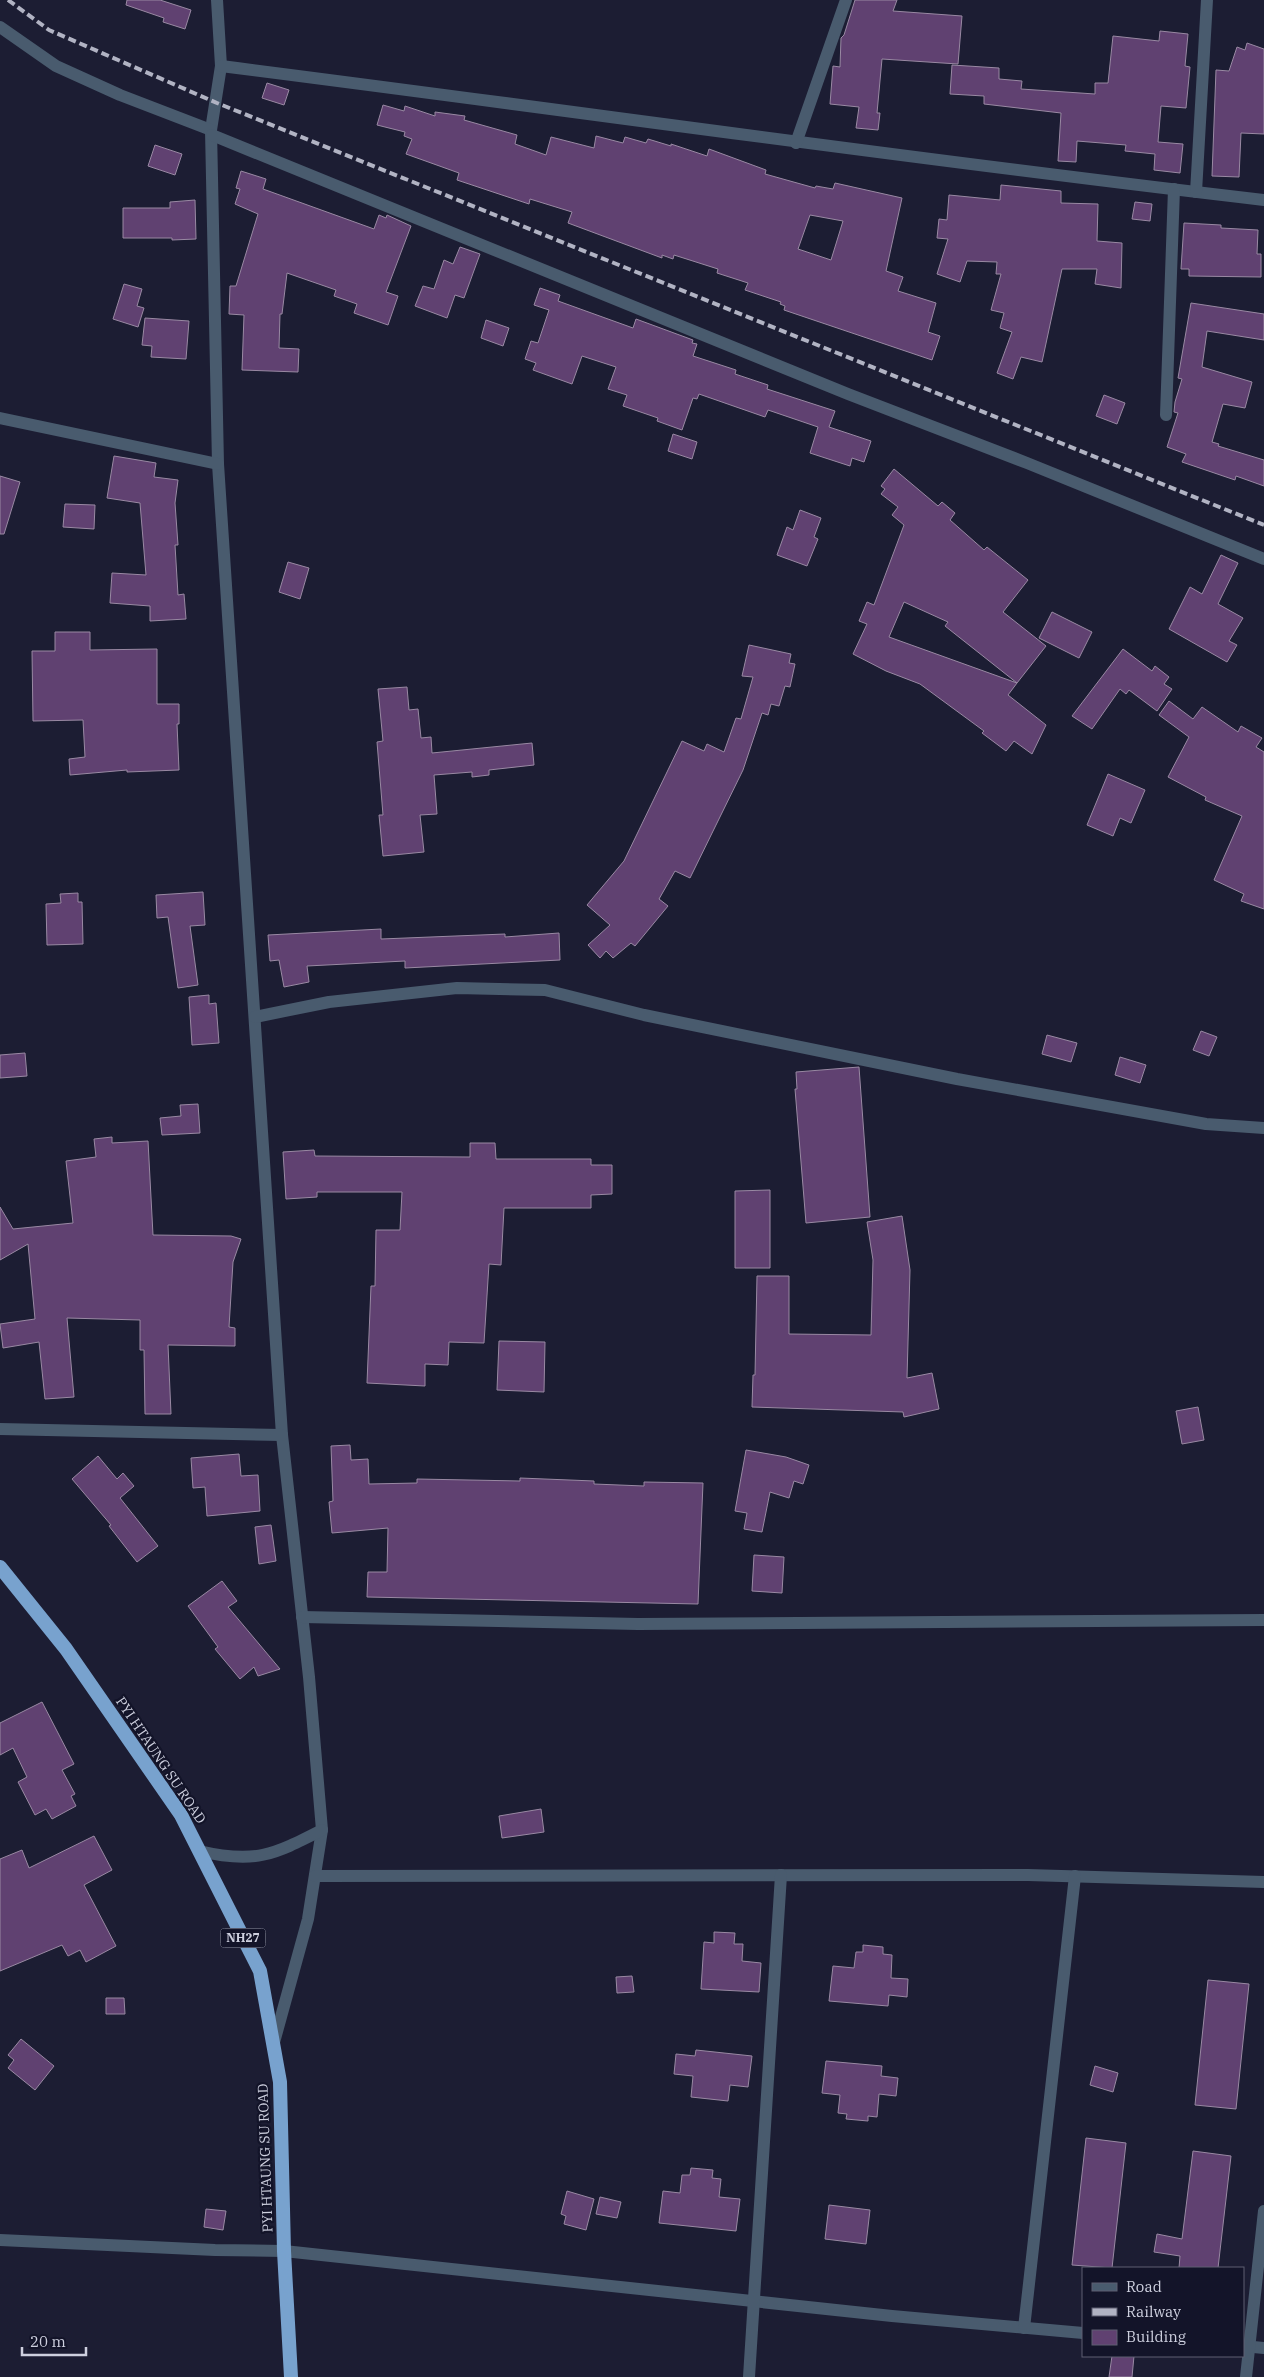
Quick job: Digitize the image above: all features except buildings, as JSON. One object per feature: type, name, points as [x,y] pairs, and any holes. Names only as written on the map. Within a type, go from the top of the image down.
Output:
[{"type":"highway","name":"PYI HTAUNG SU ROAD","points":[[0,1567],[66,1649],[181,1815],[260,1971],[280,2082],[284,2251],[291,2377]]},
{"type":"street","points":[[217,0],[221,66],[212,132],[218,464],[282,1435],[302,1617],[322,1830],[308,1920],[273,2046]]},
{"type":"street","points":[[796,143],[846,0]]},
{"type":"street","points":[[1196,192],[1207,0]]},
{"type":"street","points":[[0,27],[6,35],[56,66],[120,95],[821,383],[1027,462],[1264,559]]},
{"type":"street","points":[[221,66],[492,100],[796,143],[1264,200]]},
{"type":"street","points":[[1166,415],[1174,189]]},
{"type":"street","points":[[0,418],[218,464]]},
{"type":"street","points":[[255,1017],[330,1002],[457,988],[544,990],[644,1015],[957,1079],[1206,1124],[1264,1128]]},
{"type":"street","points":[[0,1429],[282,1435]]},
{"type":"street","points":[[302,1617],[638,1624],[1264,1620]]},
{"type":"street","points":[[199,1851],[219,1856],[252,1858],[282,1850],[322,1830]]},
{"type":"street","points":[[749,2377],[781,1875]]},
{"type":"street","points":[[315,1876],[1074,1876],[1264,1882]]},
{"type":"street","points":[[1024,2328],[1074,1876]]},
{"type":"street","points":[[1246,2377],[1246,2346],[1264,2211]]},
{"type":"street","points":[[0,2240],[205,2250],[284,2251],[1082,2333]]},
{"type":"street","points":[[1246,2346],[1264,2348]]},
{"type":"railway","points":[[8,0],[49,30],[217,103],[1264,525]]}]
